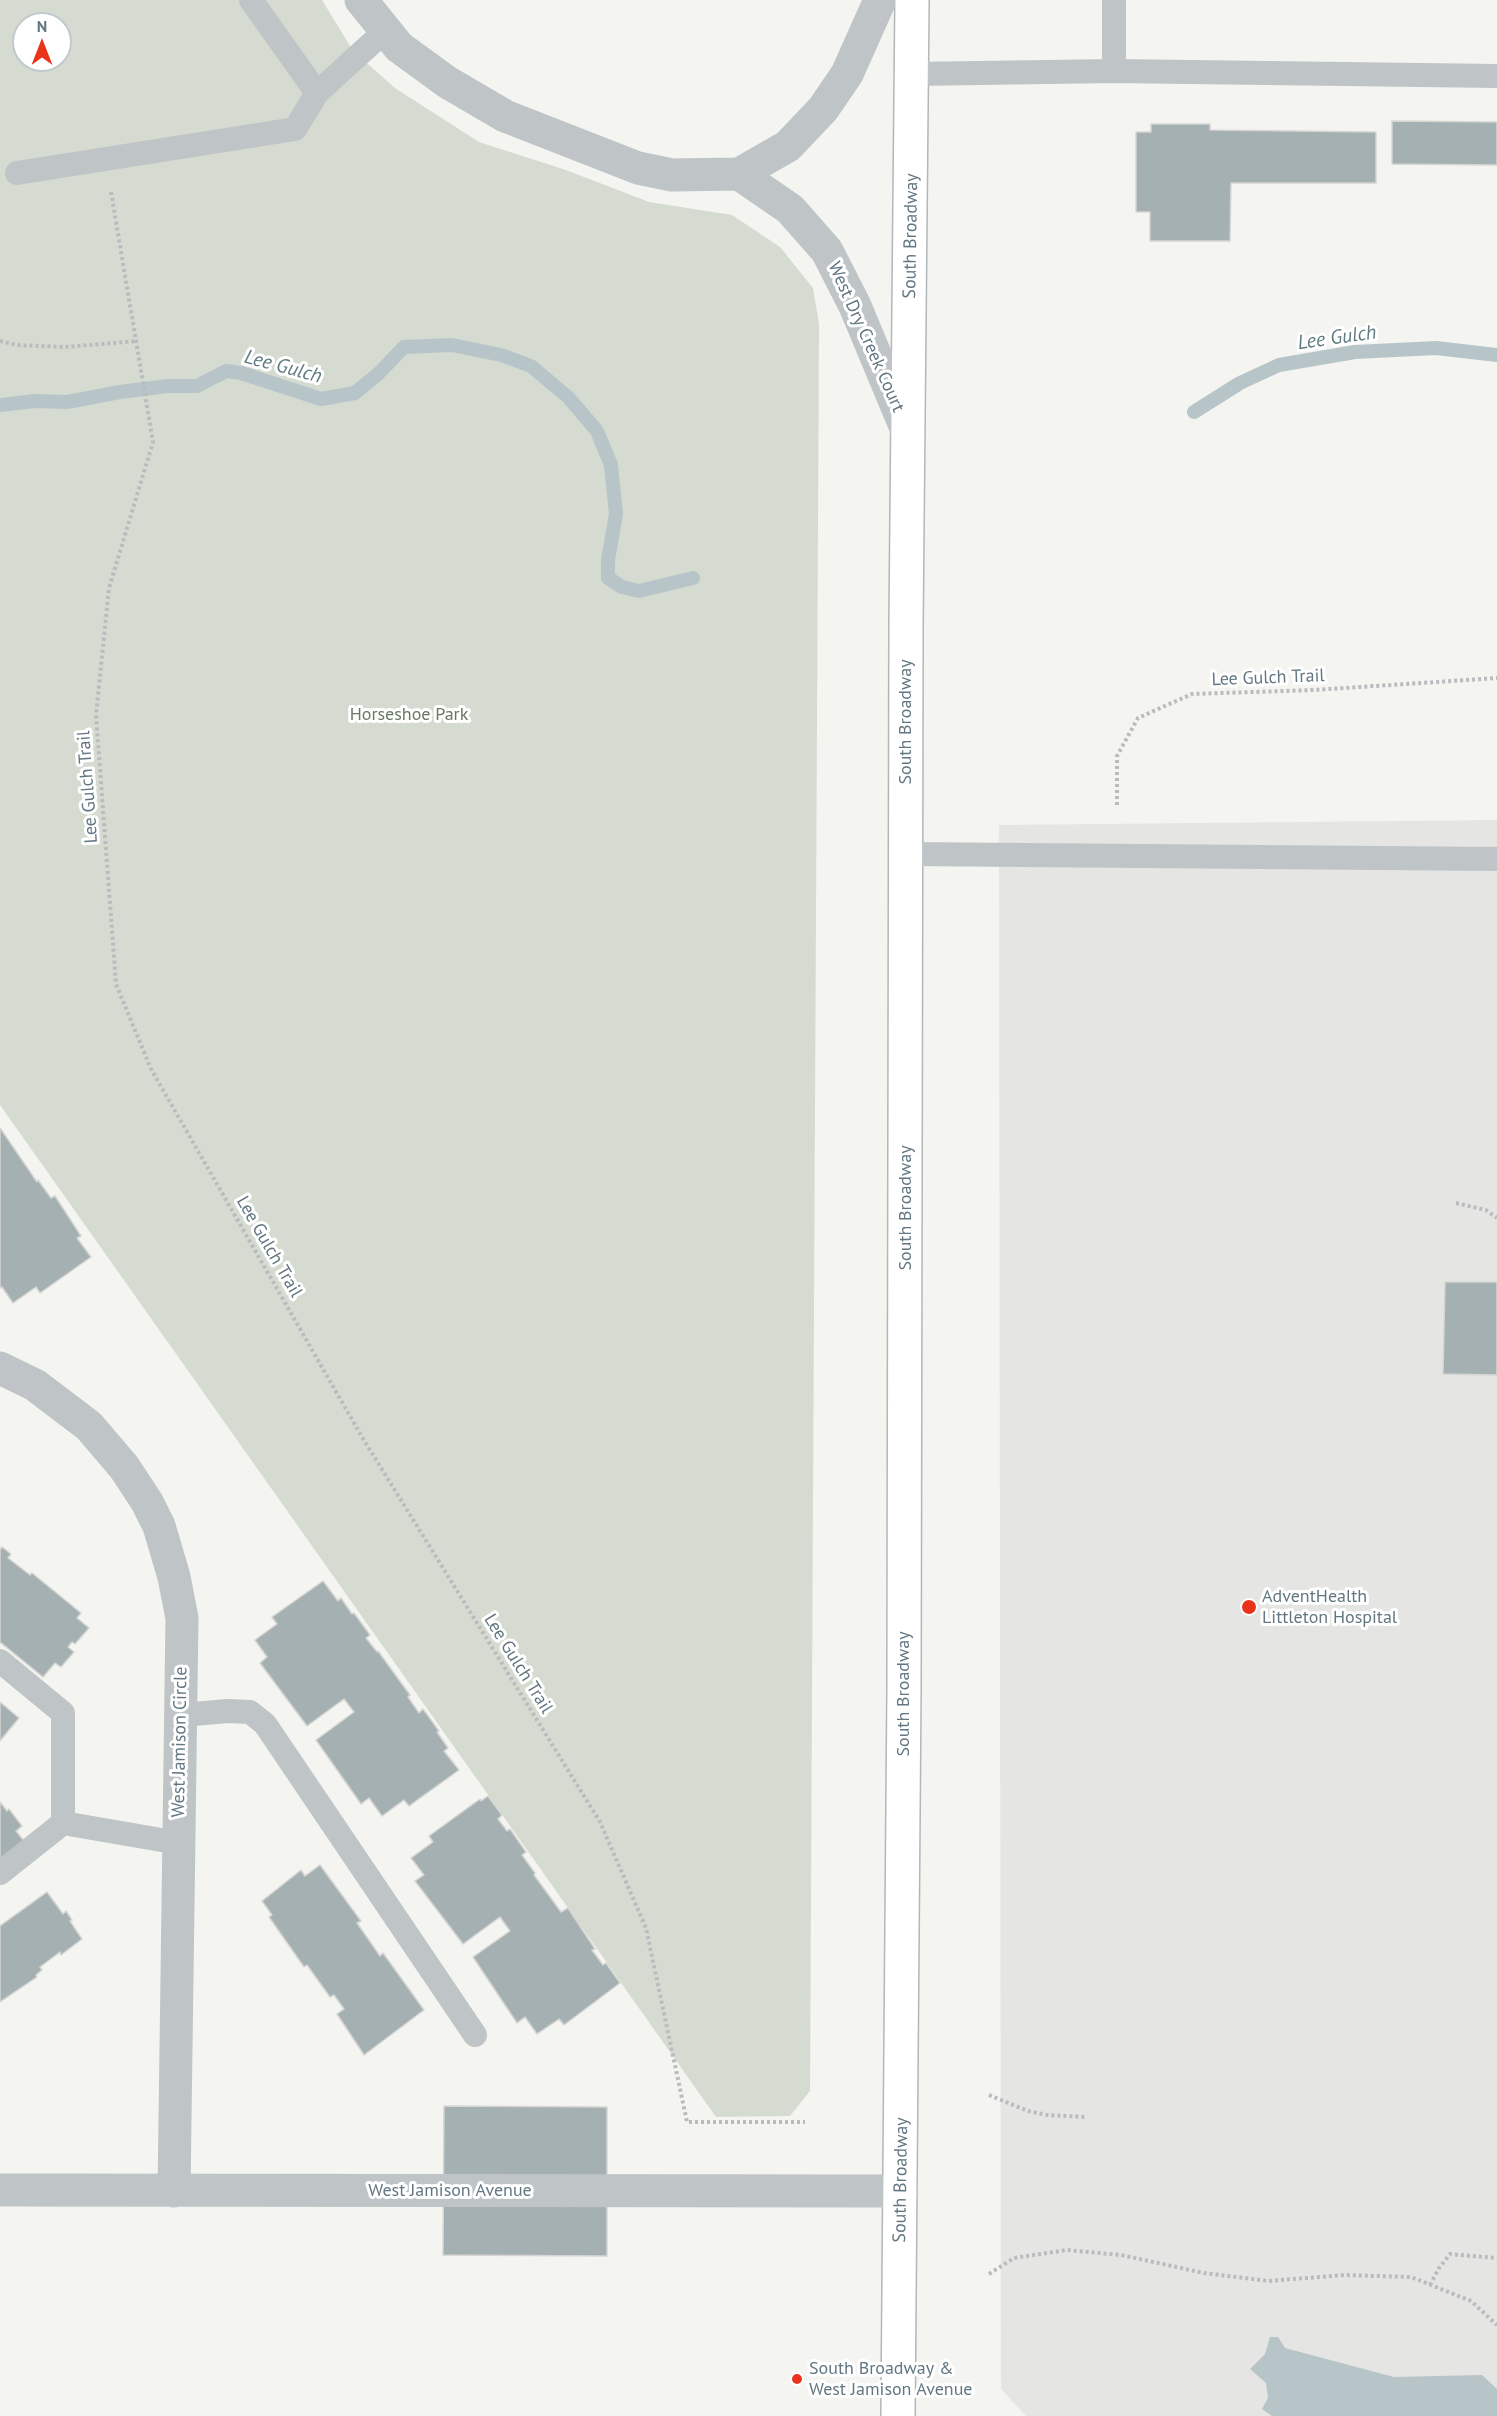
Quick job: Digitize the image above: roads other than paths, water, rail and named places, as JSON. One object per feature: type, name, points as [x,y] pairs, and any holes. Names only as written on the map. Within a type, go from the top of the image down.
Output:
[{"type":"main road","name":"South Broadway","points":[[898,2416],[905,1664],[906,854],[912,0]]},
{"type":"street","points":[[361,0],[399,47],[447,82],[505,116],[638,168],[672,176],[738,174],[788,146],[823,108],[847,74],[880,0]]},
{"type":"street","name":"West Dry Creek Court","points":[[738,174],[790,208],[827,251],[855,306],[908,433]]},
{"type":"street","name":"West Jamison Circle","points":[[0,1368],[35,1384],[88,1426],[124,1467],[147,1502],[159,1526],[182,1618],[174,2191]]},
{"type":"street","name":"West Jamison Avenue","points":[[0,2190],[901,2191]]},
{"type":"lane","points":[[251,0],[317,93]]},
{"type":"lane","points":[[1114,0],[1114,71]]},
{"type":"lane","points":[[17,173],[295,129],[317,93],[385,31]]},
{"type":"lane","points":[[912,74],[1114,71],[1497,76]]},
{"type":"lane","points":[[906,854],[1497,859]]},
{"type":"lane","points":[[0,1660],[63,1713],[63,1823]]},
{"type":"lane","points":[[181,1715],[228,1711],[249,1712],[265,1724],[475,2035]]},
{"type":"lane","points":[[0,1873],[63,1823],[179,1843]]},
{"type":"waterway","name":"Lee Gulch","points":[[0,405],[35,401],[67,402],[168,386],[197,386],[226,371],[241,373],[321,399],[355,393],[378,374],[404,347],[452,345],[501,355],[531,366],[569,398],[597,431],[611,465],[616,514],[608,560],[608,578],[622,587],[639,591],[693,578]]},
{"type":"waterway","name":"Lee Gulch","points":[[1194,412],[1240,383],[1279,365],[1355,352],[1436,348],[1497,355]]},
{"type":"place","name":"AdventHealth Littleton Hospital","points":[[1249,1607]]},
{"type":"place","name":"South Broadway & West Jamison Avenue","points":[[797,2379]]},
{"type":"park label","name":"Horseshoe Park","points":[[409,715]]}]
